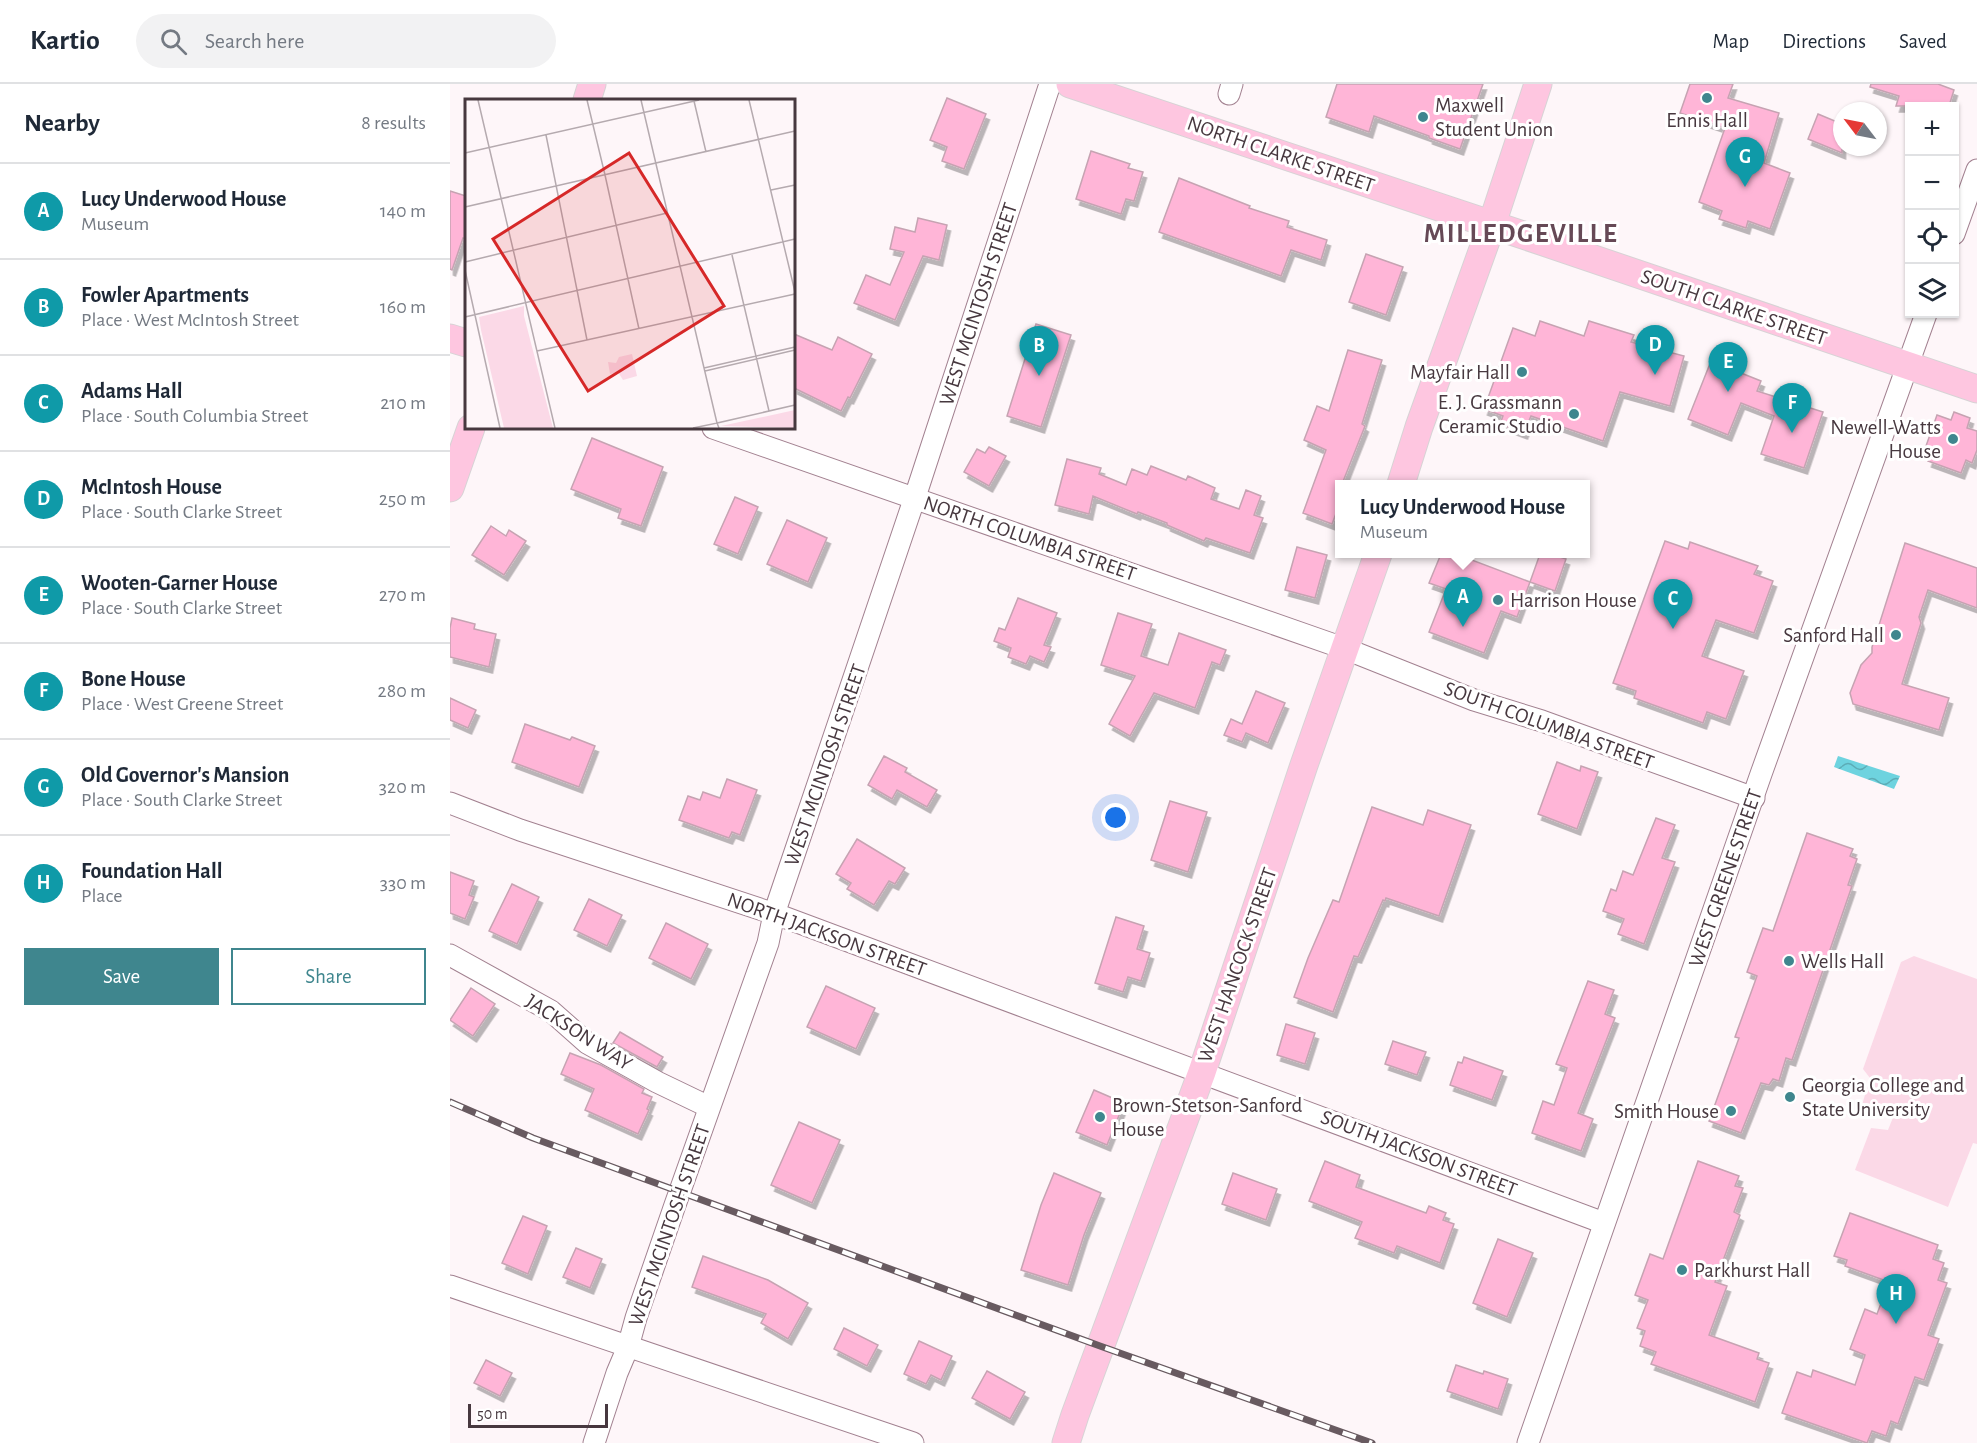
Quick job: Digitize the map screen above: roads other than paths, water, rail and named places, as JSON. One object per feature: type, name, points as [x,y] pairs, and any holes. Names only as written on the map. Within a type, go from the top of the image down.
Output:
[{"type":"main road","points":[[587,99],[592,84]]},
{"type":"main road","name":"NORTH CLARKE STREET","points":[[1070,84],[1492,224]]},
{"type":"main road","points":[[1402,480],[1492,224],[1538,84]]},
{"type":"main road","name":"SOUTH CLARKE STREET","points":[[1492,224],[1977,389]]},
{"type":"main road","points":[[450,338],[465,344]]},
{"type":"main road","points":[[450,488],[471,429]]},
{"type":"main road","name":"WEST HANCOCK STREET","points":[[1066,1443],[1202,1072],[1304,765],[1377,558]]},
{"type":"street","name":"WEST MCINTOSH STREET","points":[[594,1443],[709,1107],[768,943],[774,914],[915,497],[1050,84]]},
{"type":"street","points":[[1959,220],[1977,170]]},
{"type":"street","name":"WEST GREENE STREET","points":[[1528,1443],[1925,318]]},
{"type":"street","name":"NORTH COLUMBIA STREET","points":[[715,429],[1346,649]]},
{"type":"street","name":"SOUTH COLUMBIA STREET","points":[[1346,649],[1474,700],[1754,798]]},
{"type":"street","name":"NORTH JACKSON STREET","points":[[450,803],[520,830],[774,914],[1202,1072]]},
{"type":"street","name":"JACKSON WAY","points":[[450,955],[551,1011],[587,1043],[657,1082],[709,1107]]},
{"type":"street","name":"SOUTH JACKSON STREET","points":[[1202,1072],[1604,1223]]},
{"type":"street","points":[[450,1286],[913,1443]]},
{"type":"water","points":[[1838,756],[1900,776],[1894,789],[1834,767]]},
{"type":"railway","points":[[450,1102],[533,1138],[1372,1443]]},
{"type":"place","name":"Ennis Hall","points":[[1707,98]]},
{"type":"place","name":"Maxwell Student Union","points":[[1423,117]]},
{"type":"place","name":"Old Governor's Mansion","points":[[1745,187]]},
{"type":"place","name":"Mayfair Hall","points":[[1522,372]]},
{"type":"place","name":"McIntosh House","points":[[1655,375]]},
{"type":"place","name":"Fowler Apartments","points":[[1039,376]]},
{"type":"place","name":"Wooten-Garner House","points":[[1728,392]]},
{"type":"place","name":"E. J. Grassmann Ceramic Studio","points":[[1574,414]]},
{"type":"place","name":"Bone House","points":[[1792,433]]},
{"type":"place","name":"Newell-Watts House","points":[[1953,439]]},
{"type":"place","name":"Harrison House","points":[[1498,600]]},
{"type":"place","name":"Lucy Underwood House","points":[[1463,627]]},
{"type":"place","name":"Adams Hall","points":[[1673,629]]},
{"type":"place","name":"Sanford Hall","points":[[1896,635]]},
{"type":"place","name":"Wells Hall","points":[[1789,961]]},
{"type":"place","name":"Georgia College and State University","points":[[1790,1097]]},
{"type":"place","name":"Smith House","points":[[1731,1111]]},
{"type":"place","name":"Brown-Stetson-Sanford House","points":[[1100,1117]]},
{"type":"place","name":"Parkhurst Hall","points":[[1682,1270]]},
{"type":"place","name":"Foundation Hall","points":[[1896,1324]]},
{"type":"district","name":"MILLEDGEVILLE","points":[[1521,233]]}]
